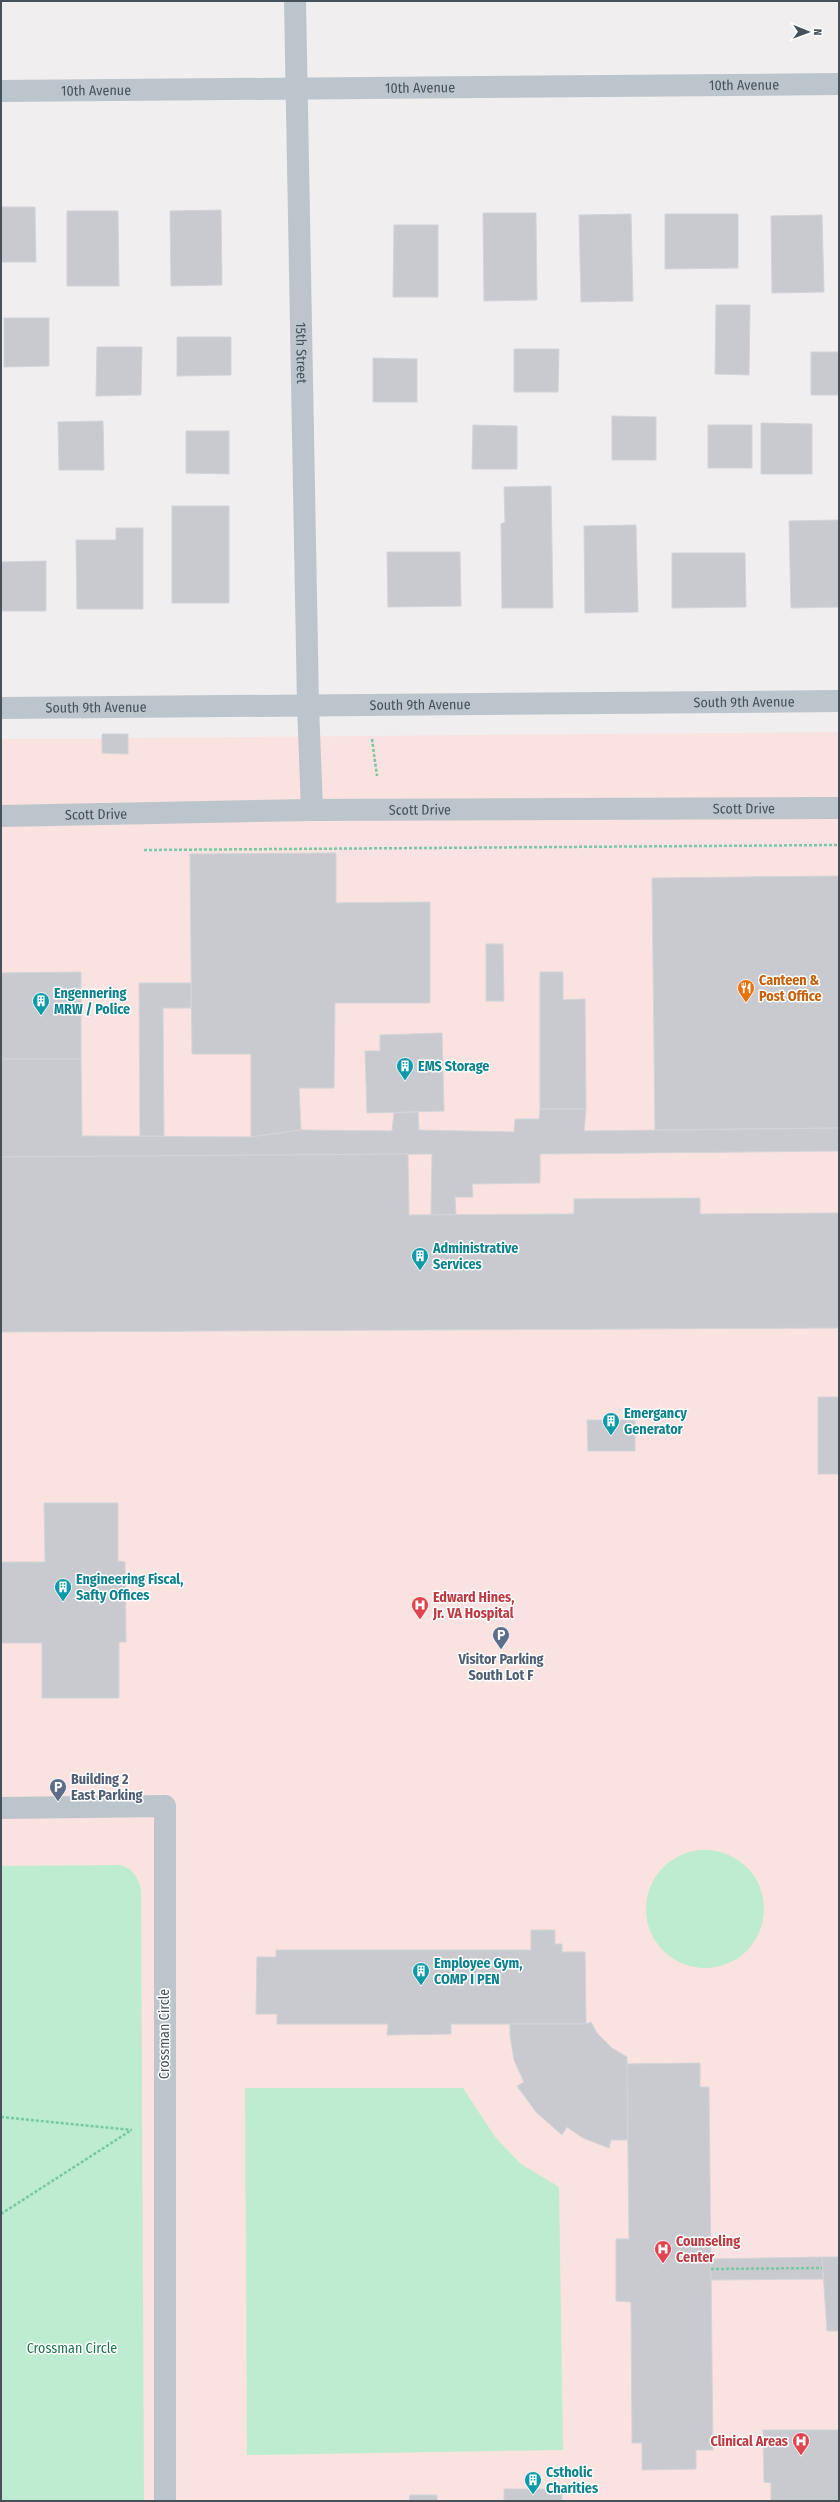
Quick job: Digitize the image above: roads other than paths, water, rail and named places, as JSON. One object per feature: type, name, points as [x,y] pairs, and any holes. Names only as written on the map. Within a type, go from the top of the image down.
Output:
[{"type":"street","name":"15th Street","points":[[295,1],[308,705],[312,810]]},
{"type":"street","name":"10th Avenue","points":[[1,91],[839,84]]},
{"type":"street","name":"South 9th Avenue","points":[[1,708],[839,701]]},
{"type":"street","name":"Scott Drive","points":[[1,816],[312,810],[839,808]]},
{"type":"street","name":"Crossman Circle","points":[[1,1808],[164,1806],[165,2501]]},
{"type":"place","name":"Canteen & Post Office","points":[[746,1003]]},
{"type":"place","name":"Engennering MRW / Police","points":[[41,1016]]},
{"type":"place","name":"EMS Storage","points":[[405,1081]]},
{"type":"place","name":"Administrative Services","points":[[420,1271]]},
{"type":"place","name":"Emergancy Generator","points":[[611,1436]]},
{"type":"place","name":"Engineering Fiscal, Safty Offices","points":[[63,1602]]},
{"type":"place","name":"Edward Hines, Jr. VA Hospital","points":[[420,1620]]},
{"type":"place","name":"Visitor Parking South Lot F","points":[[501,1650]]},
{"type":"place","name":"Building 2 East Parking","points":[[58,1802]]},
{"type":"place","name":"Employee Gym, COMP I PEN","points":[[421,1986]]},
{"type":"place","name":"Counseling Center","points":[[663,2264]]},
{"type":"place","name":"Clinical Areas","points":[[801,2456]]},
{"type":"place","name":"Cstholic Charities","points":[[533,2495]]}]
